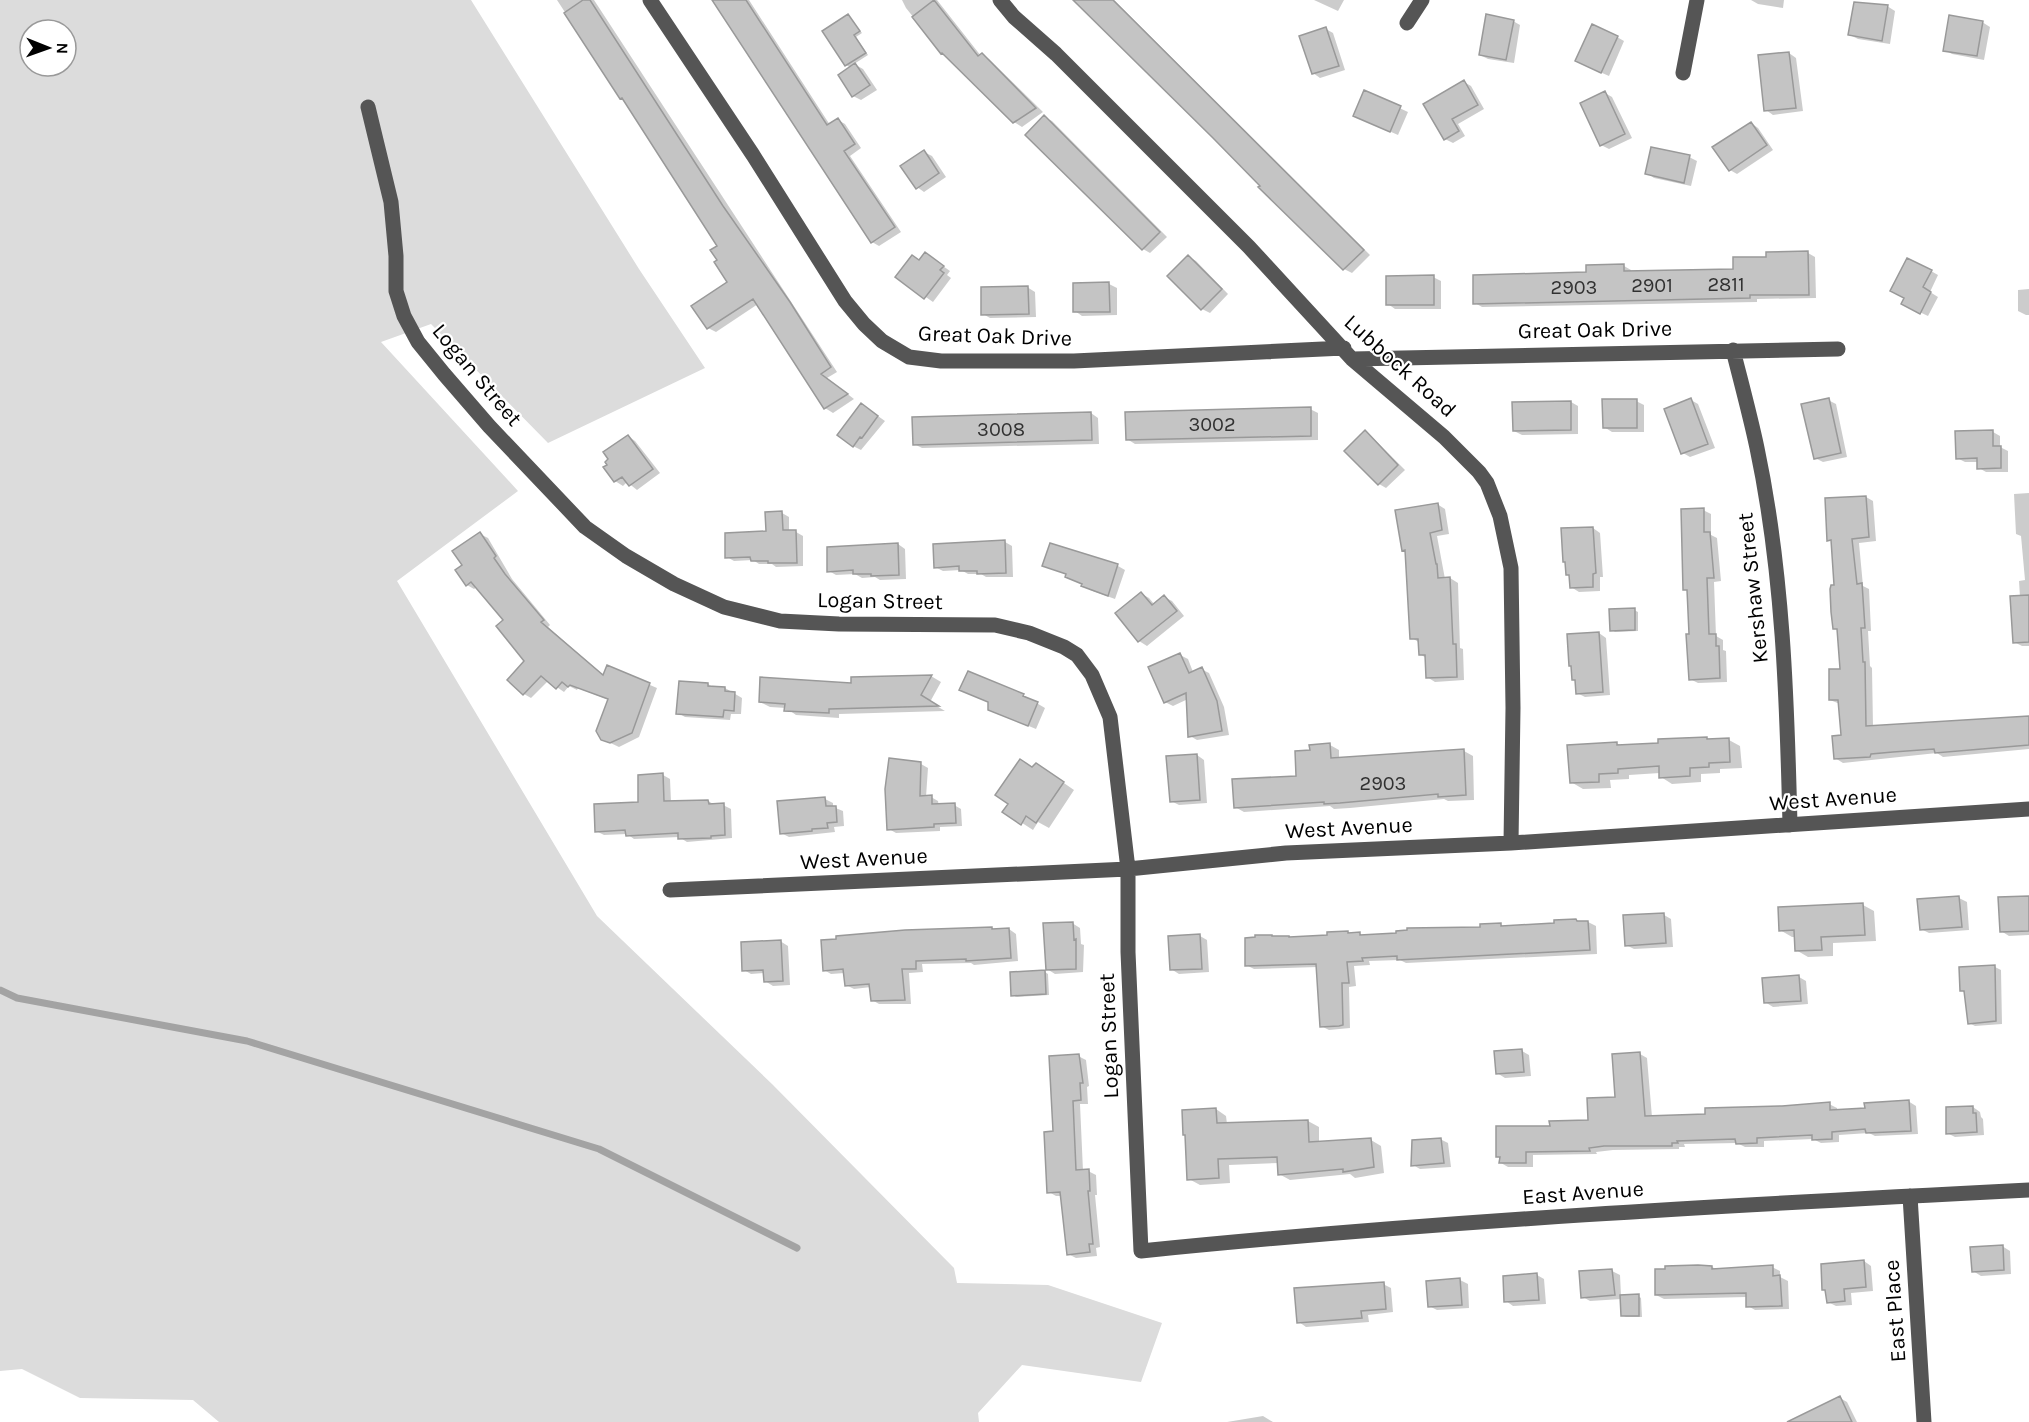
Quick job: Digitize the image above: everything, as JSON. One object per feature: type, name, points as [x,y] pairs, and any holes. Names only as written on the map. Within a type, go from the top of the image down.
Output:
[{"type":"street","name":"Great Oak Drive","points":[[650,0],[747,146],[845,301],[882,341],[909,357],[941,361],[1074,361],[1348,353],[1838,349]]},
{"type":"street","name":"Lubbock Road","points":[[1000,0],[1014,17],[1056,54],[1249,247],[1348,353],[1464,456],[1479,472],[1493,495],[1506,540],[1511,568],[1513,708],[1511,843]]},
{"type":"street","points":[[1407,23],[1422,0]]},
{"type":"street","points":[[1683,73],[1697,0]]},
{"type":"street","name":"Logan Street","points":[[368,107],[391,202],[396,256],[396,291],[404,316],[418,342],[489,426],[552,495],[585,527],[626,556],[674,584],[724,607],[780,621],[1012,627],[1040,637],[1077,655],[1092,675],[1110,717],[1128,869],[1129,974],[1141,1251]]},
{"type":"street","name":"Kershaw Street","points":[[1733,350],[1757,448],[1775,565],[1784,668],[1790,825]]},
{"type":"street","name":"West Avenue","points":[[670,890],[1128,869],[1286,853],[1511,843],[2029,809]]},
{"type":"street","name":"East Avenue","points":[[1141,1251],[1345,1232],[2029,1190]]},
{"type":"street","name":"East Place","points":[[1910,1196],[1924,1422]]},
{"type":"shaded area","points":[[0,0],[471,0],[639,269],[705,368],[548,443],[431,324],[381,342],[518,491],[397,581],[597,916],[772,1084],[954,1268],[957,1283],[1048,1285],[1162,1323],[1141,1382],[1022,1365],[978,1413],[979,1422],[219,1422],[193,1400],[80,1398],[22,1369],[0,1371]]},
{"type":"building","points":[[583,0],[590,0],[723,206],[790,302],[831,367],[821,374],[848,394],[824,409],[753,299],[707,329],[691,306],[727,282],[714,262],[717,260],[710,250],[717,246],[622,98],[620,99],[564,13]]},
{"type":"building","points":[[712,0],[746,0],[827,125],[838,118],[855,144],[844,151],[895,227],[871,243]]},
{"type":"building","points":[[934,0],[978,56],[982,53],[1036,108],[1013,123],[941,54],[912,17]]},
{"type":"building","points":[[1073,0],[1113,0],[1364,250],[1343,270]]},
{"type":"building","points":[[1854,2],[1888,5],[1882,41],[1848,35]]},
{"type":"building","points":[[848,14],[860,31],[854,35],[866,53],[845,66],[822,31]]},
{"type":"building","points":[[1486,14],[1514,20],[1506,60],[1479,55]]},
{"type":"building","points":[[1949,15],[1983,21],[1977,56],[1943,51]]},
{"type":"building","points":[[1592,24],[1618,36],[1601,73],[1575,61]]},
{"type":"building","points":[[1326,27],[1339,66],[1312,74],[1299,36]]},
{"type":"building","points":[[1789,52],[1796,108],[1764,111],[1758,55]]},
{"type":"building","points":[[855,63],[870,85],[852,97],[838,75]]},
{"type":"building","points":[[1464,80],[1478,105],[1452,119],[1459,131],[1444,140],[1423,104]]},
{"type":"building","points":[[1364,90],[1401,106],[1390,132],[1353,116]]},
{"type":"building","points":[[1605,91],[1625,134],[1600,146],[1580,103]]},
{"type":"building","points":[[1044,115],[1160,232],[1142,250],[1025,135]]},
{"type":"building","points":[[1751,122],[1767,145],[1729,171],[1712,147]]},
{"type":"building","points":[[1651,147],[1690,155],[1684,183],[1645,174]]},
{"type":"building","points":[[924,150],[939,173],[916,189],[900,166]]},
{"type":"building","points":[[1808,251],[1809,295],[1473,304],[1473,275],[1586,272],[1586,265],[1624,264],[1624,271],[1733,269],[1733,257],[1766,257],[1766,252]]},
{"type":"building","points":[[925,252],[944,266],[940,270],[944,273],[924,299],[895,277],[912,255],[919,260]]},
{"type":"building","points":[[1188,255],[1222,289],[1201,310],[1167,276]]},
{"type":"building","points":[[1907,258],[1932,270],[1923,287],[1931,292],[1920,314],[1901,304],[1904,298],[1890,291]]},
{"type":"building","points":[[1434,275],[1434,305],[1386,305],[1386,276]]},
{"type":"building","points":[[1109,282],[1110,312],[1073,312],[1073,283]]},
{"type":"building","points":[[1028,286],[1029,314],[981,315],[981,287]]},
{"type":"building","points":[[1691,398],[1708,444],[1681,454],[1664,409]]},
{"type":"building","points":[[1829,398],[1841,453],[1814,459],[1801,404]]},
{"type":"building","points":[[1602,399],[1637,399],[1637,428],[1603,428]]},
{"type":"building","points":[[1571,401],[1571,430],[1513,431],[1512,402]]},
{"type":"building","points":[[861,403],[878,416],[853,447],[837,435]]},
{"type":"building","points":[[1311,407],[1311,436],[1126,440],[1125,412]]},
{"type":"building","points":[[1091,412],[1092,440],[913,445],[912,417]]},
{"type":"building","points":[[1365,430],[1398,465],[1378,485],[1344,451]]},
{"type":"building","points":[[1993,430],[1993,446],[2001,446],[2001,468],[1977,469],[1977,458],[1956,459],[1955,431]]},
{"type":"building","points":[[628,435],[653,469],[629,486],[622,477],[614,482],[603,467],[607,465],[605,462],[608,459],[603,452]]},
{"type":"building","points":[[1866,496],[1869,537],[1852,539],[1857,584],[1862,583],[1865,628],[1861,628],[1863,662],[1865,662],[1866,726],[2029,716],[2029,745],[1935,753],[1934,749],[1834,759],[1832,736],[1841,735],[1838,700],[1829,700],[1829,669],[1840,669],[1837,629],[1833,629],[1831,612],[1830,589],[1831,585],[1834,585],[1831,540],[1827,541],[1825,498]]},
{"type":"building","points":[[1438,503],[1442,530],[1430,533],[1438,578],[1450,577],[1457,677],[1426,678],[1425,655],[1419,655],[1418,639],[1410,639],[1405,550],[1402,551],[1395,510]]},
{"type":"building","points":[[1704,508],[1704,532],[1710,532],[1714,578],[1707,578],[1709,634],[1716,634],[1716,646],[1719,646],[1720,678],[1689,680],[1686,634],[1689,634],[1687,590],[1683,590],[1681,509]]},
{"type":"building","points":[[782,511],[783,530],[796,530],[797,563],[751,561],[750,557],[725,558],[725,533],[766,531],[765,512]]},
{"type":"building","points":[[1593,527],[1596,573],[1593,574],[1593,587],[1570,588],[1569,575],[1566,575],[1565,562],[1563,562],[1561,528]]},
{"type":"building","points":[[480,532],[505,574],[544,620],[541,622],[603,675],[607,665],[650,683],[632,733],[610,743],[601,740],[596,731],[608,699],[570,685],[568,687],[562,682],[556,689],[541,676],[523,695],[507,680],[524,661],[496,626],[503,620],[471,582],[466,586],[455,570],[462,565],[452,551]]},
{"type":"building","points":[[1005,540],[1006,573],[977,574],[977,571],[959,571],[959,566],[934,568],[933,544]]},
{"type":"building","points":[[898,543],[899,575],[871,576],[871,574],[853,574],[853,570],[827,572],[827,547]]},
{"type":"building","points":[[1050,543],[1118,564],[1108,596],[1081,586],[1082,584],[1065,577],[1066,574],[1042,566]]},
{"type":"building","points":[[1141,592],[1152,605],[1164,595],[1177,611],[1138,642],[1115,613]]},
{"type":"building","points":[[2029,595],[2029,642],[2013,643],[2010,596]]},
{"type":"building","points":[[1635,608],[1635,630],[1610,631],[1609,609]]},
{"type":"building","points":[[1599,632],[1603,692],[1576,694],[1575,680],[1572,680],[1571,666],[1569,666],[1567,634]]},
{"type":"building","points":[[1180,653],[1189,673],[1202,667],[1217,701],[1222,731],[1188,737],[1186,693],[1164,703],[1148,667]]},
{"type":"building","points":[[968,671],[1038,702],[1028,726],[988,710],[988,702],[959,690]]},
{"type":"building","points":[[932,675],[921,695],[939,706],[829,709],[829,713],[784,711],[785,704],[759,702],[760,677],[851,683],[851,677]]},
{"type":"building","points":[[679,681],[708,683],[708,686],[725,687],[725,691],[735,692],[734,711],[724,710],[723,717],[676,714]]},
{"type":"building","points":[[1707,737],[1707,739],[1729,738],[1730,762],[1709,763],[1709,767],[1690,768],[1690,776],[1659,778],[1659,766],[1618,769],[1618,773],[1599,774],[1599,782],[1570,783],[1567,745],[1617,742],[1617,745],[1658,743],[1658,739]]},
{"type":"building","points":[[1330,743],[1331,758],[1464,749],[1466,795],[1438,797],[1438,794],[1340,803],[1234,808],[1232,779],[1296,776],[1295,751],[1310,750],[1309,745]]},
{"type":"building","points":[[1197,754],[1200,800],[1170,802],[1166,756]]},
{"type":"building","points":[[889,758],[921,762],[920,796],[932,795],[932,804],[955,803],[956,823],[887,830],[885,789]]},
{"type":"building","points":[[1020,759],[1032,767],[1036,763],[1064,782],[1036,823],[1026,816],[1021,825],[1002,812],[1008,804],[995,795]]},
{"type":"building","points":[[663,773],[664,801],[708,800],[709,804],[724,803],[725,835],[711,836],[711,838],[678,839],[678,833],[626,836],[625,830],[595,832],[594,804],[638,802],[638,775]]},
{"type":"building","points":[[825,797],[826,806],[836,806],[837,822],[827,823],[828,828],[780,834],[777,801]]},
{"type":"building","points":[[1959,896],[1962,927],[1920,930],[1917,899]]},
{"type":"building","points":[[2029,896],[2029,931],[2000,932],[1998,897]]},
{"type":"building","points":[[1863,903],[1865,935],[1821,937],[1822,950],[1795,951],[1794,930],[1779,931],[1778,907]]},
{"type":"building","points":[[1664,913],[1666,943],[1625,946],[1623,915]]},
{"type":"building","points":[[1576,919],[1577,921],[1588,921],[1590,950],[1397,960],[1397,956],[1362,958],[1363,961],[1347,962],[1349,983],[1342,983],[1343,1025],[1339,1026],[1320,1027],[1316,964],[1245,966],[1245,938],[1255,937],[1255,935],[1289,937],[1327,935],[1327,932],[1348,931],[1348,933],[1360,932],[1360,935],[1396,933],[1396,931],[1407,930],[1407,928],[1480,927],[1480,924],[1501,923],[1501,926],[1554,923],[1554,920]]},
{"type":"building","points":[[1073,922],[1074,940],[1076,939],[1076,969],[1046,970],[1043,923]]},
{"type":"building","points":[[992,927],[992,929],[1009,928],[1011,958],[916,961],[916,969],[902,969],[905,1000],[871,1001],[869,984],[845,986],[843,969],[823,971],[821,940],[836,939],[836,936],[905,930]]},
{"type":"building","points":[[1200,934],[1202,969],[1170,970],[1168,936]]},
{"type":"building","points":[[781,940],[783,981],[764,982],[763,970],[742,971],[741,942]]},
{"type":"building","points":[[1995,965],[1996,1021],[1968,1024],[1964,991],[1960,991],[1959,967]]},
{"type":"building","points":[[1045,970],[1046,994],[1011,996],[1010,972]]},
{"type":"building","points":[[1799,975],[1801,1001],[1764,1003],[1762,978]]},
{"type":"building","points":[[1522,1049],[1524,1072],[1496,1074],[1494,1051]]},
{"type":"building","points":[[1640,1052],[1645,1116],[1705,1114],[1705,1108],[1830,1102],[1830,1110],[1865,1108],[1864,1103],[1909,1100],[1911,1131],[1866,1133],[1865,1129],[1832,1132],[1832,1139],[1812,1140],[1812,1135],[1757,1138],[1757,1143],[1736,1144],[1735,1139],[1677,1141],[1678,1143],[1672,1143],[1672,1146],[1604,1146],[1589,1148],[1590,1151],[1526,1152],[1526,1163],[1499,1163],[1500,1157],[1496,1157],[1496,1126],[1550,1126],[1549,1121],[1588,1120],[1587,1098],[1615,1097],[1612,1054]]},
{"type":"building","points":[[1079,1054],[1083,1083],[1080,1083],[1081,1100],[1073,1101],[1076,1170],[1089,1169],[1090,1191],[1088,1191],[1093,1244],[1089,1244],[1090,1252],[1067,1255],[1060,1192],[1047,1193],[1044,1132],[1053,1131],[1049,1056]]},
{"type":"building","points":[[1973,1106],[1973,1113],[1976,1113],[1977,1132],[1946,1134],[1946,1107]]},
{"type":"building","points":[[1216,1108],[1217,1123],[1308,1120],[1309,1142],[1371,1138],[1374,1167],[1343,1172],[1343,1169],[1278,1175],[1277,1157],[1218,1159],[1219,1178],[1187,1180],[1182,1110]]},
{"type":"building","points":[[1441,1138],[1444,1163],[1411,1166],[1412,1140]]},
{"type":"building","points":[[2003,1245],[2004,1270],[1972,1272],[1970,1247]]},
{"type":"building","points":[[1864,1260],[1866,1287],[1844,1289],[1845,1301],[1827,1303],[1825,1290],[1822,1290],[1821,1264]]},
{"type":"building","points":[[1773,1265],[1773,1276],[1780,1275],[1782,1306],[1746,1307],[1746,1293],[1655,1295],[1655,1269],[1665,1269],[1665,1266],[1712,1266],[1712,1269]]},
{"type":"building","points":[[1612,1269],[1615,1295],[1581,1298],[1579,1271]]},
{"type":"building","points":[[1537,1273],[1539,1300],[1504,1302],[1503,1276]]},
{"type":"building","points":[[1460,1278],[1462,1305],[1428,1307],[1426,1281]]},
{"type":"building","points":[[1384,1282],[1386,1309],[1361,1311],[1362,1318],[1297,1323],[1294,1288]]},
{"type":"building","points":[[1639,1294],[1639,1316],[1621,1316],[1620,1295]]},
{"type":"building","points":[[1840,1396],[1852,1422],[1787,1422]]},
{"type":"waterway","points":[[0,990],[17,998],[247,1041],[599,1149],[797,1248]]}]
